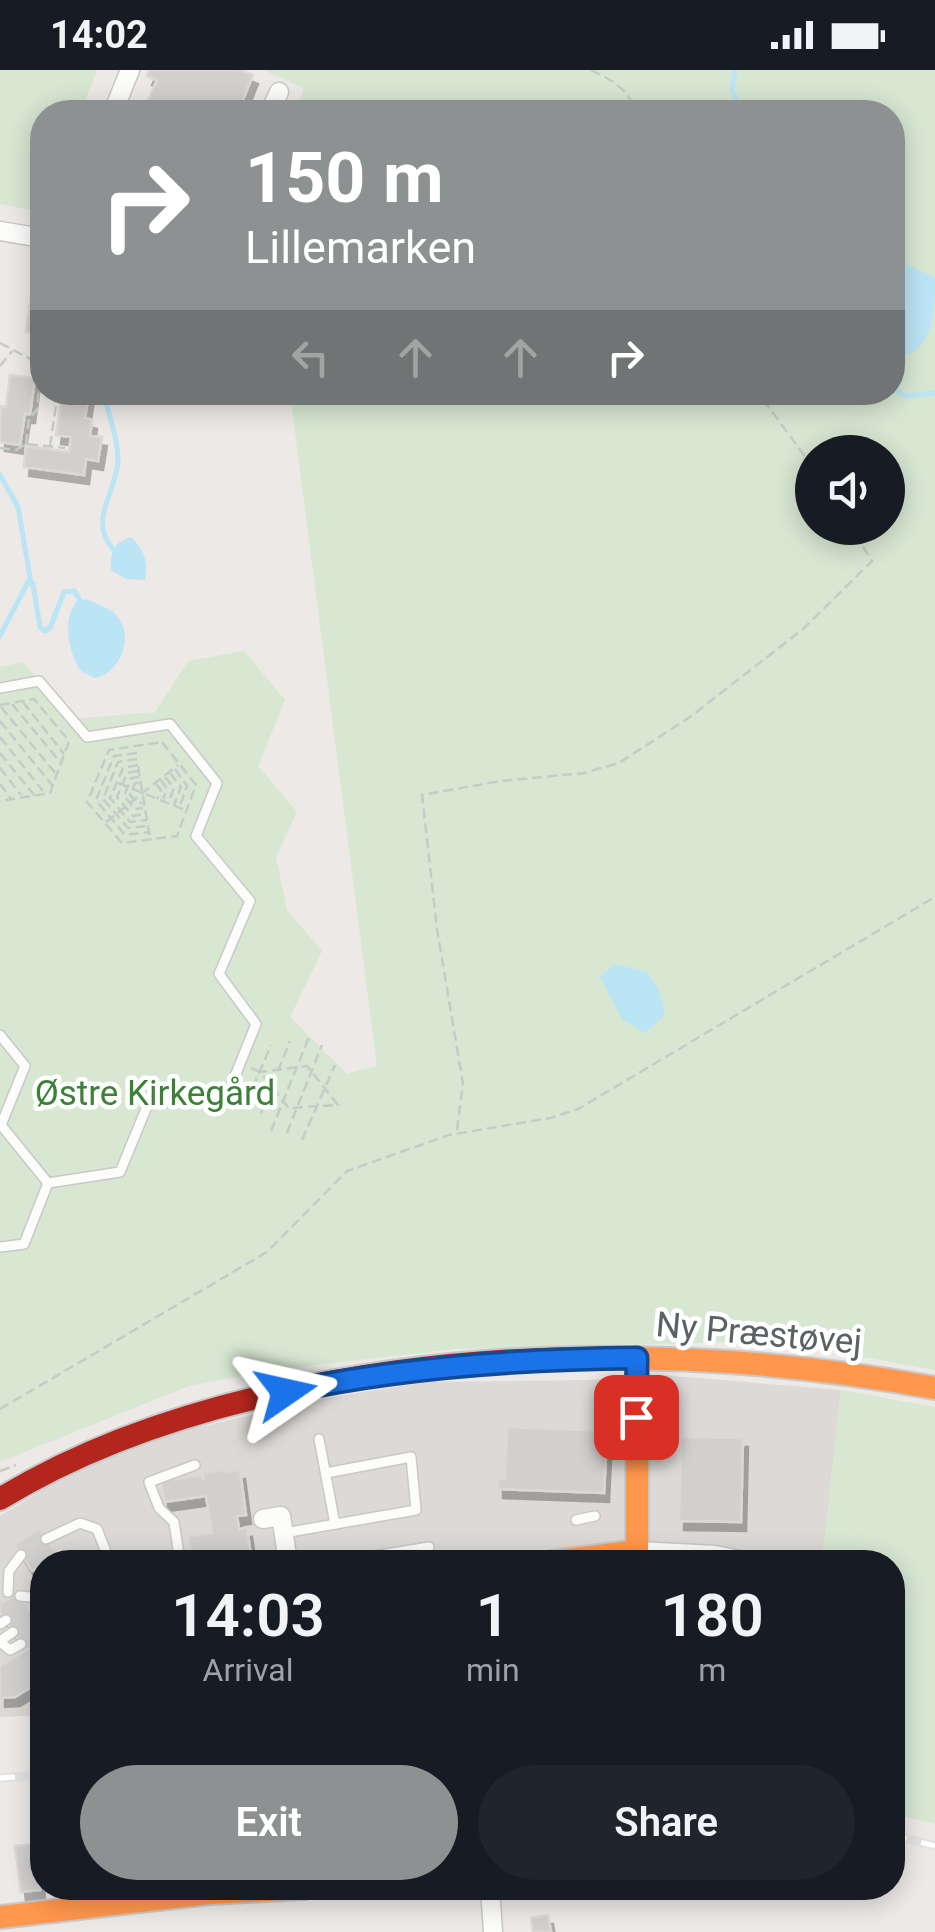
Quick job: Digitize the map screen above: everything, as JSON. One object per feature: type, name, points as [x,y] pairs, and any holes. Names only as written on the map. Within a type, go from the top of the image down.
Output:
[{"type":"street","points":[[118,100],[130,70]]},
{"type":"street","points":[[275,100],[279,92]]},
{"type":"street","points":[[0,231],[30,236]]},
{"type":"street","points":[[637,1358],[637,1550]]},
{"type":"street","name":"Ny Præstøvej","points":[[0,1499],[34,1477],[104,1443],[286,1392],[412,1371],[518,1360],[770,1362],[935,1388]]},
{"type":"street","points":[[263,1519],[281,1516],[286,1550]]},
{"type":"street","points":[[0,1917],[141,1900]]},
{"type":"street","points":[[491,1900],[493,1932]]},
{"type":"lane","points":[[0,688],[39,681],[87,737],[170,724],[217,783],[196,836],[250,901],[219,974],[256,1024],[227,1096],[148,1104],[120,1172],[48,1183]]},
{"type":"lane","points":[[0,1034],[25,1066],[2,1125],[48,1183]]},
{"type":"lane","points":[[0,1247],[24,1244],[48,1183]]},
{"type":"lane","points":[[318,1439],[336,1524]]},
{"type":"lane","points":[[284,1533],[416,1510],[411,1457],[326,1473]]},
{"type":"lane","points":[[178,1550],[174,1522],[158,1508],[149,1482],[196,1465]]},
{"type":"lane","points":[[576,1520],[595,1516]]},
{"type":"lane","points":[[46,1539],[80,1523],[97,1529],[105,1550]]},
{"type":"lane","points":[[411,1550],[429,1547]]},
{"type":"lane","points":[[8,1592],[9,1571],[21,1554]]},
{"type":"lane","points":[[20,1596],[30,1597]]},
{"type":"lane","points":[[13,1632],[0,1641],[10,1650],[21,1644]]},
{"type":"path","points":[[591,70],[619,85],[632,100]]},
{"type":"path","points":[[0,343],[30,358]]},
{"type":"path","points":[[0,366],[13,350]]},
{"type":"path","points":[[26,444],[29,418],[38,405]]},
{"type":"path","points":[[50,446],[56,405]]},
{"type":"path","points":[[767,405],[795,443]]},
{"type":"path","points":[[0,448],[16,450],[26,444],[65,448]]},
{"type":"path","points":[[457,1133],[463,1084],[437,929],[422,794],[584,773],[619,763],[690,717],[803,629],[872,560],[862,545]]},
{"type":"path","points":[[0,801],[50,792],[69,741],[34,699],[0,705],[56,774]]},
{"type":"path","points":[[22,701],[64,754]]},
{"type":"path","points":[[11,703],[61,763]]},
{"type":"path","points":[[0,721],[52,785]]},
{"type":"path","points":[[0,738],[45,793]]},
{"type":"path","points":[[162,742],[196,785],[176,836],[122,842],[87,802],[109,750],[136,746],[162,742]]},
{"type":"path","points":[[136,746],[150,839]]},
{"type":"path","points":[[0,753],[34,795]]},
{"type":"path","points":[[137,756],[118,762],[96,800],[125,835],[148,829]]},
{"type":"path","points":[[105,822],[179,764]]},
{"type":"path","points":[[138,765],[122,768],[117,797],[133,816],[146,817]]},
{"type":"path","points":[[0,768],[23,797]]},
{"type":"path","points":[[174,768],[188,786],[174,806]]},
{"type":"path","points":[[169,772],[181,787],[174,806]]},
{"type":"path","points":[[140,777],[126,773],[110,798],[128,828],[148,829]]},
{"type":"path","points":[[98,775],[186,810]]},
{"type":"path","points":[[140,777],[124,796],[136,810],[145,805]]},
{"type":"path","points":[[162,778],[174,788],[174,806]]},
{"type":"path","points":[[160,800],[168,789],[162,778]]},
{"type":"path","points":[[108,779],[103,799],[130,822],[146,817]]},
{"type":"path","points":[[0,784],[12,799]]},
{"type":"path","points":[[153,785],[160,790],[160,800]]},
{"type":"path","points":[[151,796],[153,785]]},
{"type":"path","points":[[0,1409],[267,1252],[348,1171],[457,1133],[550,1118],[578,1109],[935,897]]},
{"type":"path","points":[[271,1131],[309,1037]]},
{"type":"path","points":[[261,1113],[290,1041]]},
{"type":"path","points":[[247,1101],[271,1045]]},
{"type":"path","points":[[287,1133],[322,1045]]},
{"type":"path","points":[[240,1064],[260,1072],[306,1066],[338,1105],[289,1108],[260,1072]]},
{"type":"path","points":[[302,1140],[335,1066]]},
{"type":"shaded area","points":[[660,1375],[841,1390],[823,1550],[30,1550],[30,1716],[0,1717],[0,1516],[88,1462],[149,1439],[314,1400],[426,1382]]},
{"type":"green space","points":[[0,70],[97,70],[86,100],[30,100],[30,210],[0,204]]},
{"type":"green space","name":"Østre Kirkegård","points":[[264,70],[935,70],[935,1370],[776,1341],[455,1349],[281,1369],[189,1386],[0,1462],[0,667],[23,662],[72,719],[155,712],[188,661],[244,651],[285,700],[258,766],[297,812],[276,857],[287,910],[322,951],[290,1017],[347,1074],[377,1066],[292,405],[905,405],[905,100],[300,100],[304,89]]},
{"type":"green space","points":[[841,1390],[935,1407],[935,1824],[905,1817],[905,1550],[823,1550]]},
{"type":"water","points":[[905,263],[935,278],[930,329],[925,340],[907,355]]},
{"type":"water","points":[[131,537],[144,557],[145,580],[126,579],[111,570],[114,549]]},
{"type":"water","points":[[86,599],[115,614],[124,632],[123,652],[118,661],[95,678],[81,671],[68,636],[72,608],[77,601]]},
{"type":"water","points":[[614,964],[647,972],[659,990],[665,1015],[645,1033],[622,1019],[600,977]]},
{"type":"building","points":[[150,70],[240,70],[253,75],[243,100],[148,100],[157,80],[147,76]]},
{"type":"building","points":[[10,375],[30,377],[30,414],[25,414],[20,445],[0,442],[1,406],[6,407]]},
{"type":"building","points":[[60,405],[87,405],[85,418],[92,420],[90,436],[102,437],[98,461],[86,459],[84,475],[24,467],[26,446],[69,452],[71,437],[56,435]]},
{"type":"building","points":[[507,1427],[607,1431],[604,1493],[498,1489],[498,1479],[505,1479]]},
{"type":"building","points":[[681,1437],[743,1438],[741,1522],[679,1521]]},
{"type":"building","points":[[240,1470],[246,1515],[237,1516],[239,1529],[247,1528],[250,1550],[190,1550],[188,1536],[212,1533],[206,1496],[164,1502],[161,1481],[201,1475],[204,1481],[203,1473]]},
{"type":"building","points":[[39,1528],[54,1550],[30,1550],[30,1568],[15,1545]]},
{"type":"building","points":[[18,1593],[30,1612],[30,1648],[26,1651],[0,1612],[0,1604]]},
{"type":"building","points":[[30,1648],[30,1688],[15,1697],[0,1698],[0,1666]]},
{"type":"building","points":[[30,1844],[30,1891],[21,1892],[15,1846]]},
{"type":"building","points":[[548,1915],[551,1932],[533,1932],[531,1918]]},
{"type":"waterway","points":[[735,70],[732,90],[736,100]]},
{"type":"waterway","points":[[905,395],[935,393]]},
{"type":"waterway","points":[[107,405],[118,452],[117,471],[103,516],[106,538],[113,549]]},
{"type":"waterway","points":[[0,475],[18,507],[31,583]]},
{"type":"waterway","points":[[0,636],[28,582],[33,584],[40,627],[45,631],[50,628],[64,592],[74,591],[80,600]]},
{"type":"railway","points":[[0,1778],[30,1776]]},
{"type":"railway","points":[[905,1838],[935,1846]]},
{"type":"traffic: slow","points":[[574,1358],[756,1364],[935,1388]]},
{"type":"traffic: slow","points":[[637,1358],[637,1550]]},
{"type":"traffic: slow","points":[[0,1917],[148,1900]]},
{"type":"traffic: jam","points":[[0,1499],[63,1465],[131,1436],[277,1393],[429,1368],[574,1358]]},
{"type":"route","points":[[286,1392],[412,1371],[518,1360],[637,1358],[636,1417]]}]
